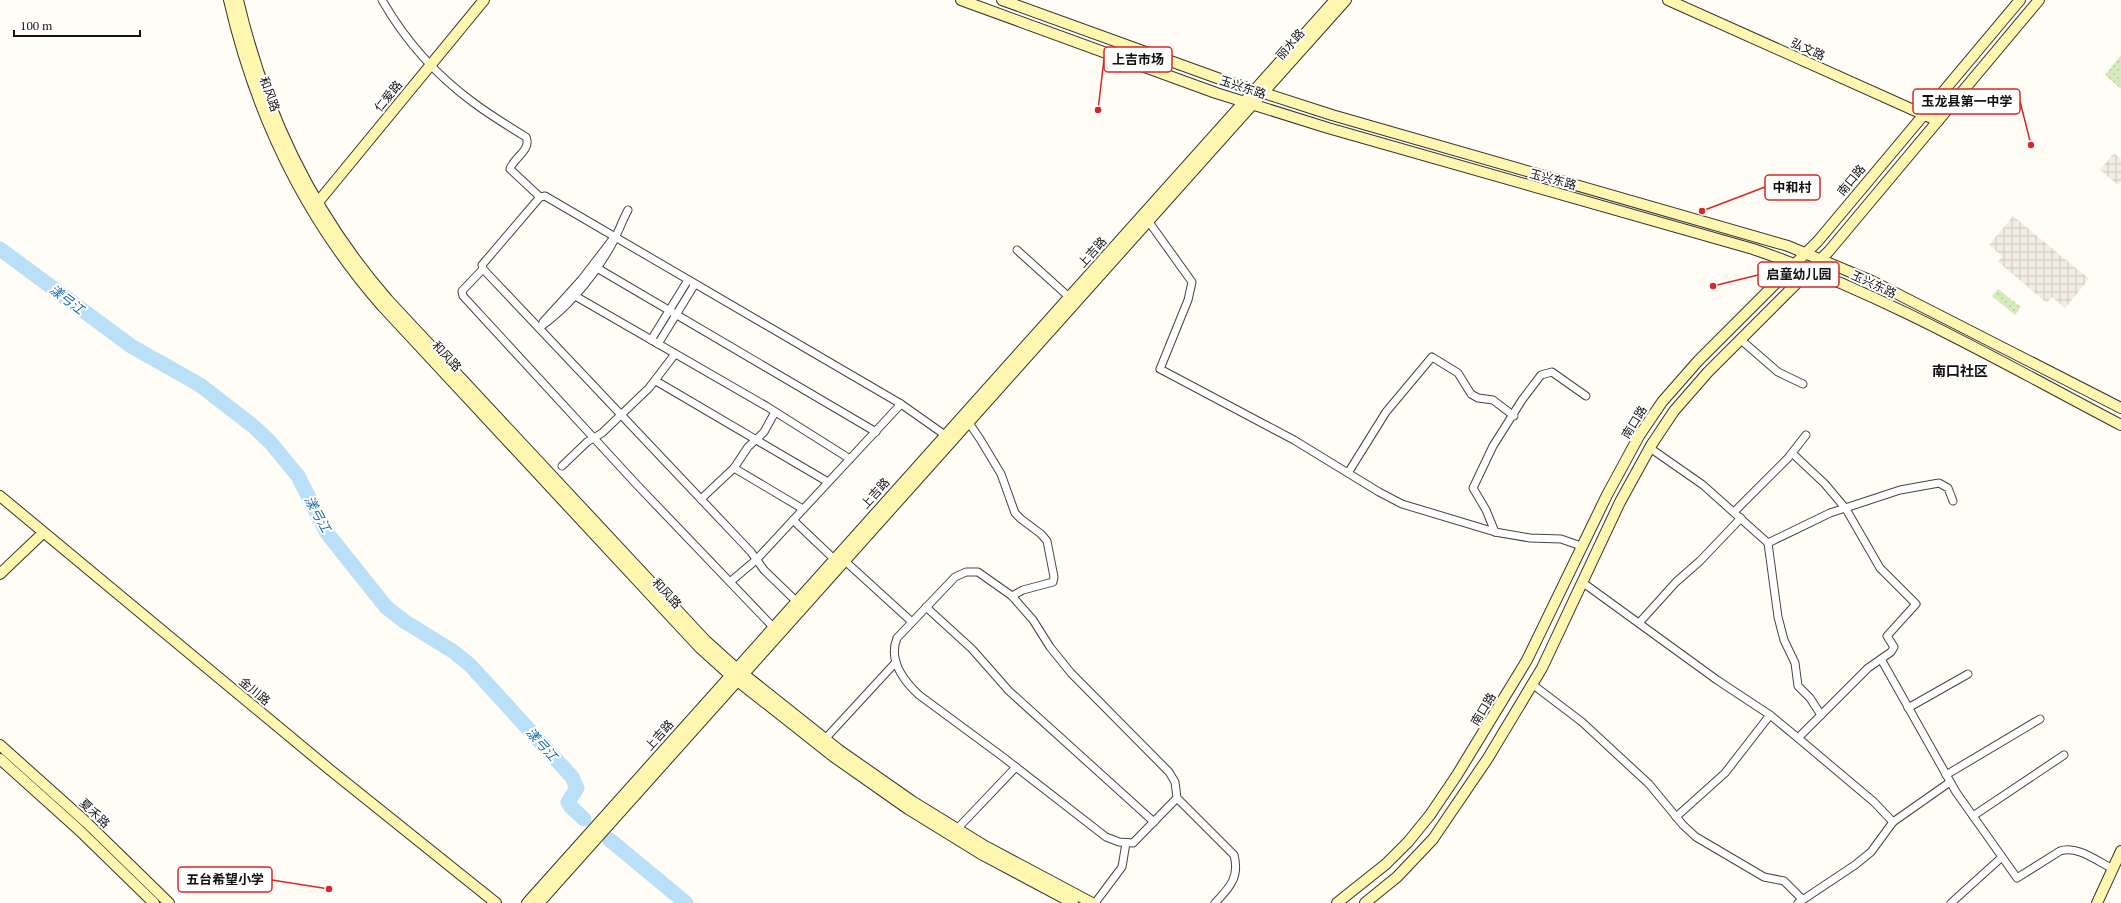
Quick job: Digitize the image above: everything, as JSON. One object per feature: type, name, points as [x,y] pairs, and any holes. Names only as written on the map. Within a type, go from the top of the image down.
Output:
[{"type":"main road","name":"和风路","points":[[229,0],[242,52],[261,107],[280,150],[315,206],[355,260],[388,300],[737,673]]},
{"type":"main road","name":"和风路","points":[[238,0],[249,43],[269,104],[315,206]]},
{"type":"main road","name":"仁爱路","points":[[315,206],[484,0]]},
{"type":"main road","name":"玉兴东路","points":[[961,0],[1249,103],[1396,148],[1753,249],[1796,264],[1898,309],[2121,425]]},
{"type":"main road","name":"玉兴东路","points":[[1002,0],[1259,92],[1408,138],[1752,234],[1806,253],[1904,296],[2121,408]]},
{"type":"main road","name":"丽水路","points":[[1259,92],[1335,0]]},
{"type":"main road","name":"丽水路","points":[[1249,103],[1346,0]]},
{"type":"main road","name":"弘文路","points":[[1668,0],[1683,3],[1938,121]]},
{"type":"main road","name":"南口路","points":[[1338,903],[1397,853],[1430,815],[1457,774],[1527,660],[1581,546],[1618,474],[1639,436],[1662,402],[1694,366],[1806,253],[2020,0]]},
{"type":"main road","points":[[1365,903],[1409,865],[1440,830],[1488,758],[1542,668],[1620,502],[1650,448],[1685,398],[1822,259],[2040,0]]},
{"type":"main road","name":"上吉路","points":[[527,903],[737,673],[845,561],[1149,222],[1249,103]]},
{"type":"main road","name":"上吉路","points":[[539,903],[737,673],[773,627],[796,601],[1069,297],[1249,103]]},
{"type":"main road","name":"金川路","points":[[0,496],[329,769],[496,903]]},
{"type":"main road","points":[[0,574],[43,532]]},
{"type":"main road","points":[[737,673],[875,776],[958,829],[1094,903]]},
{"type":"main road","points":[[737,673],[834,757],[908,809],[981,854],[1073,903]]},
{"type":"main road","name":"夏禾路","points":[[0,745],[75,812],[169,903]]},
{"type":"main road","name":"夏禾路","points":[[0,759],[79,830],[154,903]]},
{"type":"main road","points":[[2097,903],[2121,851]]},
{"type":"street","points":[[382,0],[403,33],[431,64],[474,103],[526,137],[528,141],[526,147],[510,169],[540,197]]},
{"type":"street","points":[[773,627],[594,438],[463,296],[462,291],[483,269],[482,265],[540,197],[545,196],[901,404],[945,435]]},
{"type":"street","points":[[539,328],[597,268],[609,250],[628,210]]},
{"type":"street","points":[[1149,222],[1192,282],[1188,300],[1160,369],[1294,440],[1402,504],[1495,532],[1530,538],[1560,539],[1581,546]]},
{"type":"street","points":[[572,295],[605,247],[615,237]]},
{"type":"street","points":[[1017,250],[1069,297]]},
{"type":"street","points":[[597,268],[876,432]]},
{"type":"street","points":[[483,269],[701,499],[764,570],[796,601]]},
{"type":"street","points":[[651,340],[688,280]]},
{"type":"street","points":[[658,344],[695,284]]},
{"type":"street","points":[[572,295],[775,412],[850,459]]},
{"type":"street","points":[[1741,340],[1778,372],[1803,384]]},
{"type":"street","points":[[562,466],[594,438],[602,433],[656,381],[675,354]]},
{"type":"street","points":[[1348,473],[1386,412],[1432,357],[1458,372],[1471,394],[1478,398],[1493,400],[1514,416]]},
{"type":"street","points":[[1495,532],[1486,510],[1473,488],[1493,446],[1514,416],[1535,381],[1541,375],[1552,372],[1586,396]]},
{"type":"street","points":[[656,381],[828,482]]},
{"type":"street","points":[[730,582],[756,560],[901,404]]},
{"type":"street","points":[[701,499],[734,468],[748,447],[764,432],[775,412]]},
{"type":"street","points":[[968,423],[984,444],[1001,474],[1015,512],[1021,519],[1042,534],[1049,548],[1054,577],[1053,582],[1023,590],[1012,596]]},
{"type":"street","points":[[1734,512],[1792,453],[1806,435]]},
{"type":"street","points":[[1650,448],[1703,485],[1768,543],[1778,617],[1784,640],[1795,663],[1798,686],[1810,698],[1821,715]]},
{"type":"street","points":[[1792,453],[1815,473],[1846,509],[1880,568],[1916,604],[1887,636],[1894,647],[1891,652],[1868,668],[1798,738]]},
{"type":"street","points":[[734,468],[803,509]]},
{"type":"street","points":[[1768,543],[1830,513],[1900,490],[1939,483],[1948,488],[1953,501]]},
{"type":"street","points":[[1639,623],[1676,582],[1700,561],[1741,518]]},
{"type":"street","points":[[793,520],[834,559]]},
{"type":"street","points":[[845,561],[912,622]]},
{"type":"street","points":[[1177,798],[1134,843],[1126,843],[1106,837],[1016,767],[919,695],[908,683],[896,662],[895,643],[900,634],[955,577],[972,572],[978,572],[1012,596],[1033,620],[1050,647],[1071,673],[1169,772],[1175,782],[1177,798],[1234,856],[1237,868],[1235,878],[1215,903]]},
{"type":"street","points":[[1582,582],[1717,680],[1770,715],[1874,802],[1893,822]]},
{"type":"street","points":[[926,607],[972,649],[1009,691],[1154,822]]},
{"type":"street","points":[[1881,659],[1950,782],[2017,878],[2060,851],[2068,849],[2077,851],[2112,869]]},
{"type":"street","points":[[825,739],[896,662]]},
{"type":"street","points":[[1908,708],[1968,674]]},
{"type":"street","points":[[1532,684],[1582,722],[1649,784],[1676,817],[1696,837],[1764,877],[1784,880],[1800,901],[1855,865],[1871,852],[1893,822],[1950,782]]},
{"type":"street","points":[[1676,817],[1725,773],[1770,715]]},
{"type":"street","points":[[1946,775],[2040,719]]},
{"type":"street","points":[[1973,816],[2064,755]]},
{"type":"street","points":[[958,829],[1016,767]]},
{"type":"street","points":[[1094,903],[1122,867],[1126,843]]},
{"type":"street","points":[[1951,903],[2002,857]]},
{"type":"green space","points":[[2121,55],[2121,89],[2105,75]]},
{"type":"green space","points":[[1998,289],[2021,307],[2015,315],[1992,296]]},
{"type":"shaded area","points":[[2114,153],[2121,159],[2121,181],[2118,185],[2100,170]]},
{"type":"shaded area","points":[[2013,216],[2089,279],[2065,308],[2052,297],[2047,303],[1998,262],[2002,256],[1989,245]]},
{"type":"waterway","name":"漾弓江","points":[[0,249],[131,346],[200,385],[253,426],[270,442],[298,476],[327,533],[386,607],[404,621],[454,652],[470,665],[572,777],[577,788],[568,802],[571,807],[584,819]]},
{"type":"waterway","name":"漾弓江","points":[[610,840],[686,903]]},
{"type":"place","name":"上吉市场","points":[[1098,110]]},
{"type":"place","name":"玉龙县第一中学","points":[[2031,145]]},
{"type":"place","name":"中和村","points":[[1702,211]]},
{"type":"place","name":"启童幼儿园","points":[[1713,286]]},
{"type":"place","name":"五台希望小学","points":[[329,889]]},
{"type":"district","name":"南口社区","points":[[1960,370]]}]
